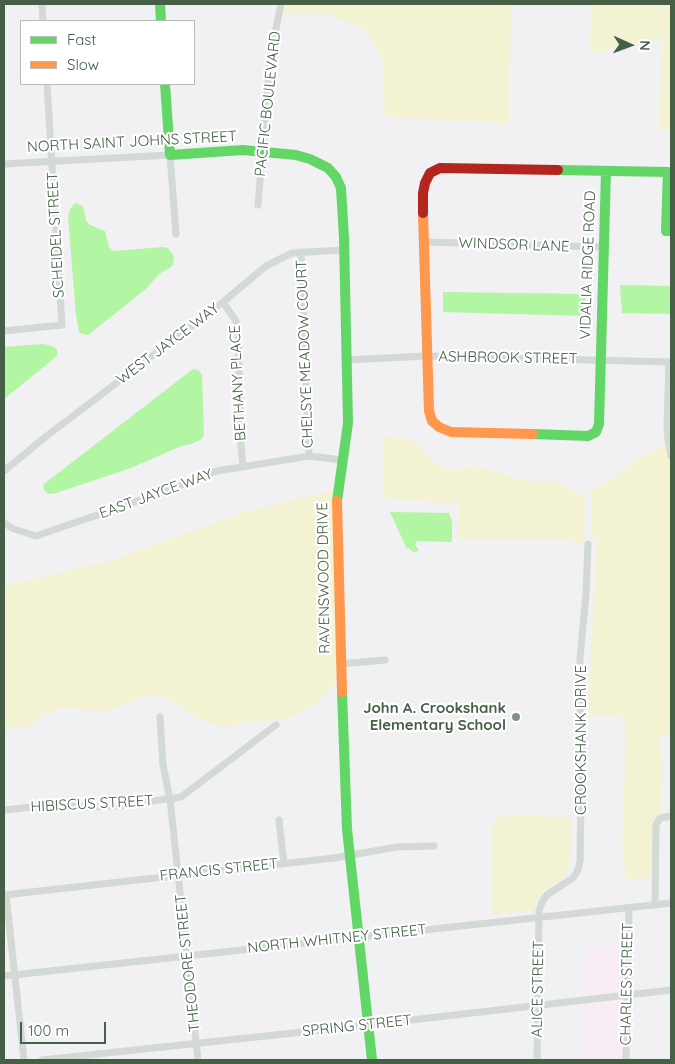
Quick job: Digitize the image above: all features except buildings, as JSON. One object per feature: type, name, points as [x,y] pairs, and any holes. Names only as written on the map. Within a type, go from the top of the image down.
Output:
[{"type":"street","points":[[42,4],[43,20]]},
{"type":"street","points":[[160,4],[161,20]]},
{"type":"street","name":"PACIFIC BOULEVARD","points":[[258,205],[270,58],[280,4]]},
{"type":"street","name":"SCHEIDEL STREET","points":[[4,330],[62,326],[47,85]]},
{"type":"street","points":[[165,85],[176,234]]},
{"type":"street","name":"NORTH SAINT JOHNS STREET","points":[[4,164],[243,150],[262,151]]},
{"type":"street","name":"RAVENSWOOD DRIVE","points":[[262,151],[296,155],[323,164],[333,172],[341,188],[348,423],[336,499],[340,664],[345,800],[372,1060]]},
{"type":"street","points":[[427,356],[423,193],[425,183],[430,174],[440,168],[447,166],[668,172],[666,231],[671,231]]},
{"type":"street","name":"VIDALIA RIDGE ROAD","points":[[427,356],[429,411],[432,421],[439,428],[451,432],[588,436],[596,432],[599,424],[606,171]]},
{"type":"street","name":"WINDSOR LANE","points":[[424,242],[604,247]]},
{"type":"street","name":"WEST JAYCE WAY","points":[[4,471],[44,438],[223,302],[266,266],[284,256],[301,252],[344,250]]},
{"type":"street","name":"CHELSYE MEADOW COURT","points":[[301,252],[309,456]]},
{"type":"street","name":"BETHANY PLACE","points":[[223,302],[236,321],[238,332],[241,446],[244,466]]},
{"type":"street","name":"ASHBROOK STREET","points":[[346,360],[427,356],[670,362]]},
{"type":"street","points":[[670,362],[667,433],[671,456]]},
{"type":"street","name":"EAST JAYCE WAY","points":[[4,523],[26,534],[36,536],[173,489],[202,475],[244,466],[309,456],[342,460]]},
{"type":"street","name":"CROOKSHANK DRIVE","points":[[539,917],[539,910],[543,900],[551,892],[570,882],[578,870],[580,861],[582,740],[580,658],[586,594],[588,544]]},
{"type":"street","points":[[340,664],[385,660]]},
{"type":"street","name":"THEODORE STREET","points":[[160,717],[163,765],[170,799],[198,1060]]},
{"type":"street","name":"HIBISCUS STREET","points":[[4,810],[68,803],[88,807],[112,806],[181,797],[276,725]]},
{"type":"street","points":[[655,905],[656,825],[663,816],[671,816]]},
{"type":"street","points":[[279,820],[284,864]]},
{"type":"street","name":"FRANCIS STREET","points":[[5,895],[350,856],[397,847],[434,846]]},
{"type":"street","points":[[5,895],[24,1060]]},
{"type":"street","name":"NORTH WHITNEY STREET","points":[[4,976],[671,903]]},
{"type":"street","name":"CHARLES STREET","points":[[626,1060],[628,908]]},
{"type":"street","name":"ALICE STREET","points":[[537,1060],[539,917]]},
{"type":"street","name":"SPRING STREET","points":[[42,1060],[368,1026],[671,990]]},
{"type":"shaded area","points":[[284,4],[511,4],[509,123],[385,117],[382,57],[364,28],[326,14],[282,14]]},
{"type":"shaded area","points":[[589,4],[671,4],[671,130],[658,129],[663,37],[612,48],[593,55],[590,45],[591,19]]},
{"type":"shaded area","points":[[75,203],[83,206],[86,221],[90,225],[105,231],[109,247],[113,251],[163,247],[168,248],[174,256],[171,267],[159,274],[146,289],[88,335],[79,332],[76,315],[68,217],[70,209]]},
{"type":"shaded area","points":[[620,285],[671,286],[671,314],[622,313]]},
{"type":"shaded area","points":[[443,292],[586,294],[585,316],[443,312]]},
{"type":"shaded area","points":[[44,344],[54,347],[57,350],[57,356],[4,399],[4,347]]},
{"type":"shaded area","points":[[193,369],[198,370],[202,375],[204,435],[202,439],[131,468],[56,493],[49,494],[45,491],[44,484]]},
{"type":"shaded area","points":[[384,435],[418,444],[433,463],[457,471],[479,466],[525,481],[559,482],[578,495],[585,492],[584,544],[569,540],[457,539],[459,504],[384,498]]},
{"type":"shaded area","points":[[671,440],[671,733],[658,738],[663,767],[660,815],[654,820],[653,825],[652,878],[626,879],[622,848],[626,733],[621,716],[588,716],[597,538],[591,541],[592,489],[618,476],[633,462]]},
{"type":"shaded area","points":[[334,492],[337,673],[334,684],[315,705],[299,714],[280,720],[246,721],[230,727],[214,725],[195,717],[163,695],[148,695],[108,711],[64,707],[46,713],[28,727],[4,729],[4,586],[90,565],[103,564],[246,511]]},
{"type":"shaded area","points":[[390,512],[449,513],[452,522],[452,541],[417,541],[415,544],[419,551],[413,552],[409,548],[407,549]]},
{"type":"shaded area","points":[[502,815],[571,817],[570,860],[562,880],[539,895],[534,910],[491,915],[492,829],[497,817]]},
{"type":"shaded area","points":[[625,946],[624,993],[587,997],[587,947]]},
{"type":"shaded area","points":[[624,999],[623,1060],[587,1060],[587,1003]]},
{"type":"traffic: fast","points":[[160,4],[161,20]]},
{"type":"traffic: fast","points":[[165,85],[170,155],[243,150],[296,155],[310,159],[328,168],[336,177],[341,188],[344,238],[348,423],[337,501]]},
{"type":"traffic: fast","points":[[558,170],[668,172],[666,231],[671,231]]},
{"type":"traffic: fast","points":[[533,434],[588,436],[596,432],[599,424],[606,171]]},
{"type":"traffic: fast","points":[[342,692],[347,829],[372,1060]]},
{"type":"traffic: slow","points":[[423,213],[429,411],[432,421],[439,427],[451,432],[533,434]]},
{"type":"traffic: slow","points":[[337,501],[342,692]]},
{"type":"traffic: jam","points":[[423,213],[425,183],[430,173],[440,168],[558,170]]},
{"type":"place","name":"John A. Crookshank Elementary School","points":[[516,717]]}]
